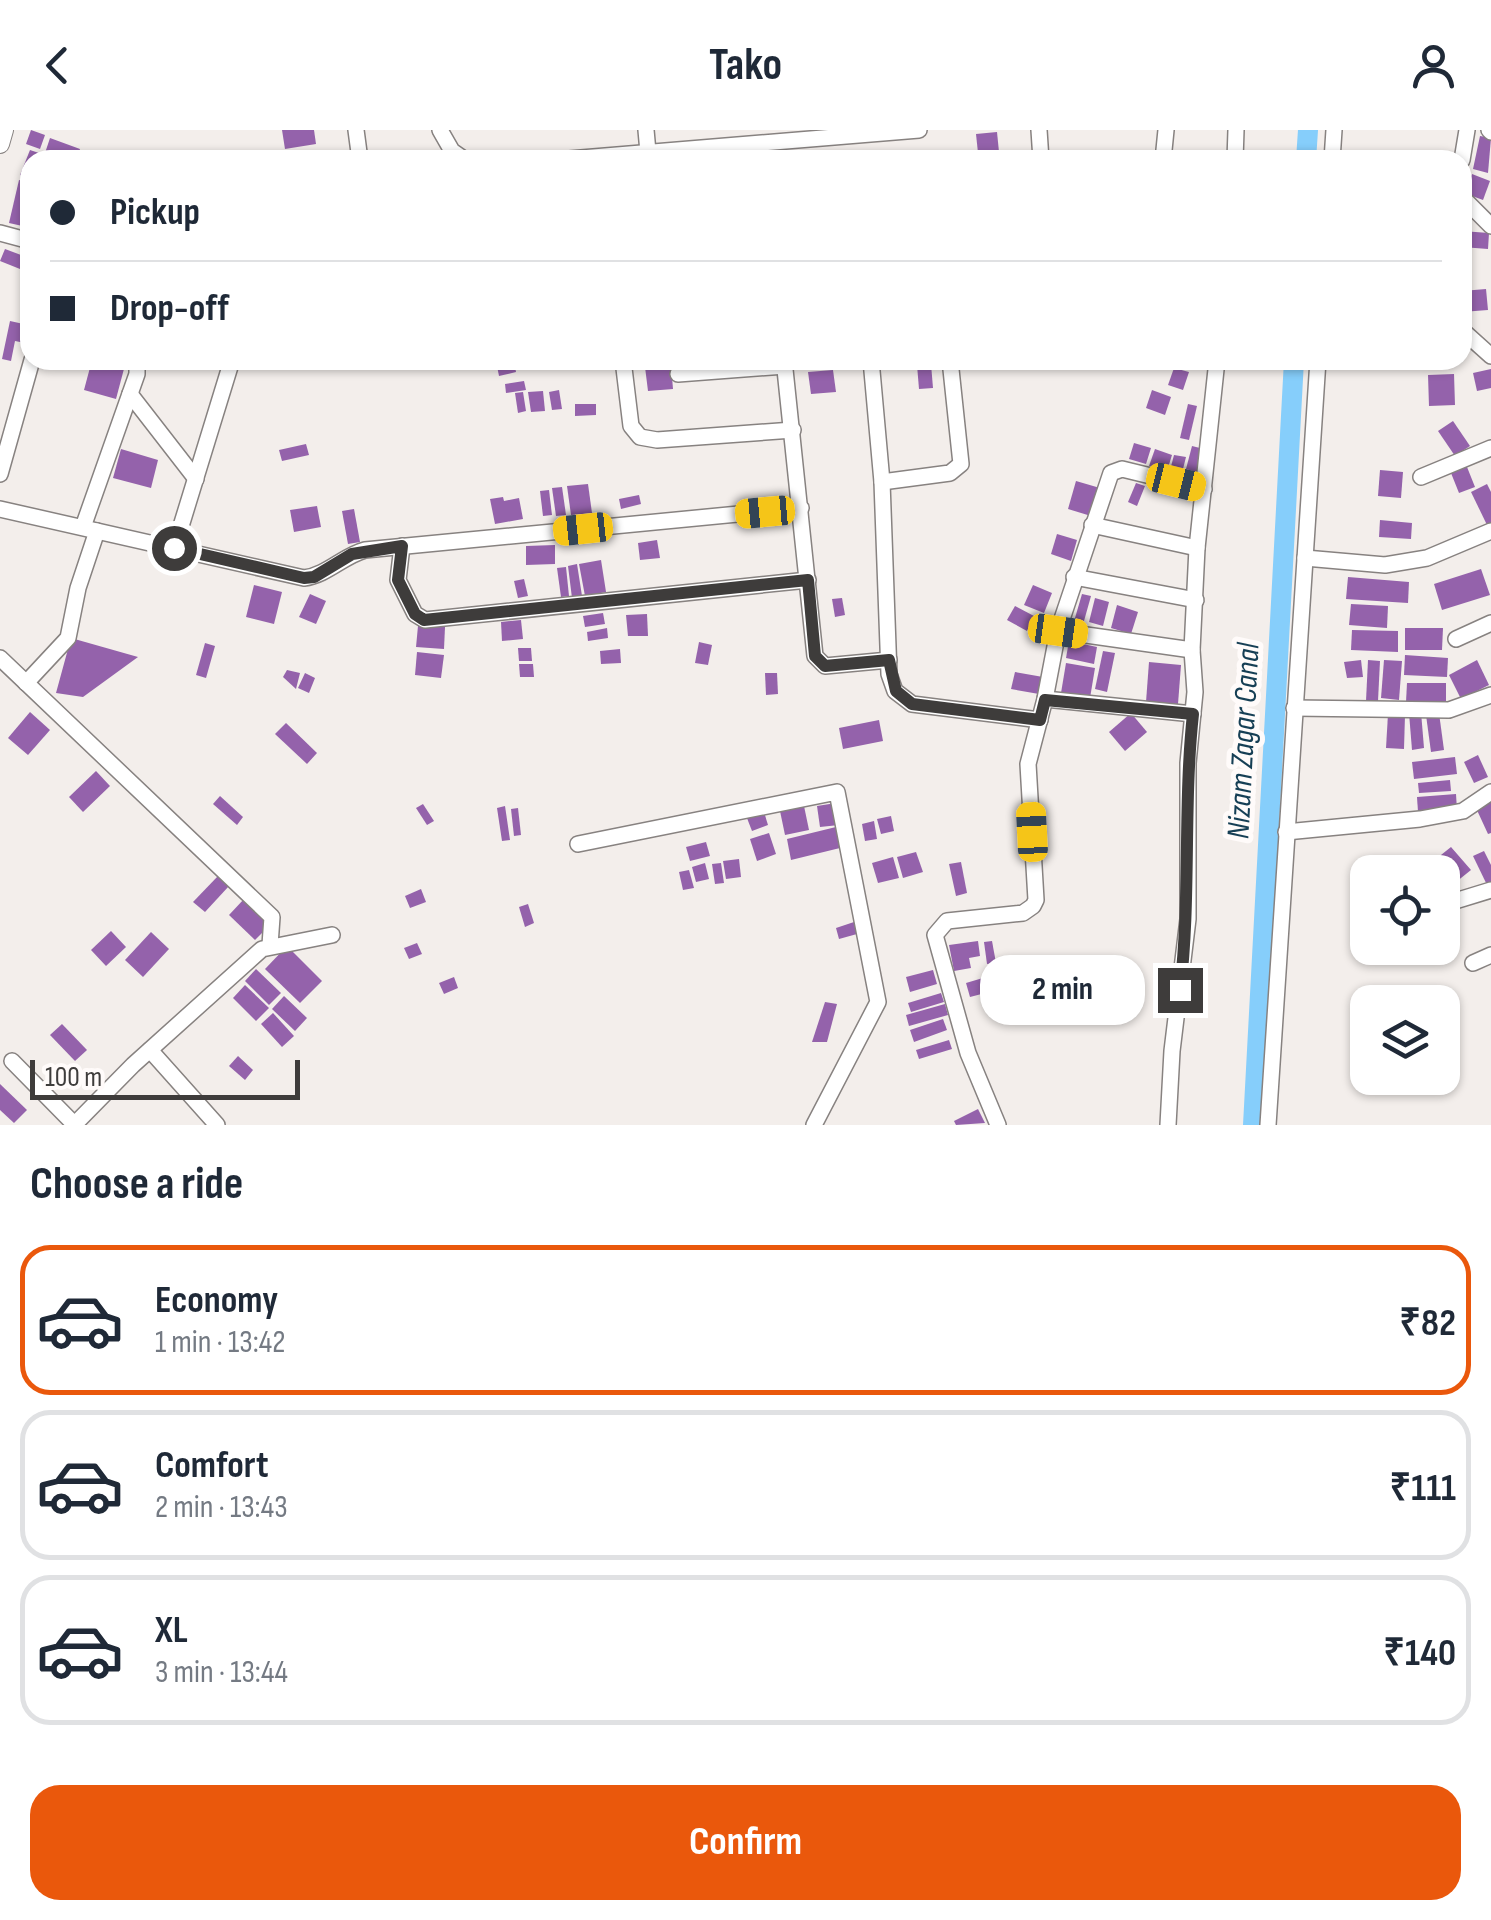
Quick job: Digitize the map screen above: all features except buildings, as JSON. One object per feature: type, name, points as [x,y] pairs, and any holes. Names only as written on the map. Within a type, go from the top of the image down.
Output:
[{"type":"street","points":[[0,144],[4,130]]},
{"type":"street","points":[[673,150],[919,130]]},
{"type":"street","points":[[1472,206],[1491,226]]},
{"type":"street","points":[[1472,339],[1491,356]]},
{"type":"street","points":[[0,474],[29,370]]},
{"type":"street","points":[[26,683],[68,638],[90,529],[137,370]]},
{"type":"street","points":[[174,548],[229,370]]},
{"type":"street","points":[[624,370],[631,426],[640,437],[657,440],[793,430]]},
{"type":"street","points":[[678,374],[717,370]]},
{"type":"street","points":[[786,370],[815,656],[825,666],[889,660]]},
{"type":"street","points":[[872,370],[882,482],[889,660],[896,691],[912,704],[1040,720]]},
{"type":"street","points":[[882,482],[950,473],[960,464],[951,370]]},
{"type":"street","points":[[1168,1125],[1172,1050],[1187,928],[1188,762],[1197,548],[1216,370]]},
{"type":"street","points":[[1268,1125],[1317,370]]},
{"type":"street","points":[[130,394],[196,479]]},
{"type":"street","points":[[1421,477],[1491,448]]},
{"type":"street","points":[[998,1125],[968,1053],[934,935],[947,921],[1023,913],[1034,906],[1028,764],[1058,631],[1111,473],[1116,470],[1204,489]]},
{"type":"street","points":[[0,509],[304,578],[314,577],[352,554],[402,546],[801,508]]},
{"type":"street","points":[[1092,525],[1197,548]]},
{"type":"street","points":[[1304,558],[1384,565],[1428,558],[1491,531]]},
{"type":"street","points":[[402,546],[398,580],[415,614],[424,620],[808,580]]},
{"type":"street","points":[[1074,577],[1196,600]]},
{"type":"street","points":[[1456,638],[1491,623]]},
{"type":"street","points":[[1058,631],[1192,650]]},
{"type":"street","points":[[0,658],[272,917],[270,945]]},
{"type":"street","points":[[1294,708],[1449,710],[1491,695]]},
{"type":"street","points":[[1045,700],[1193,714]]},
{"type":"street","points":[[578,844],[837,792],[878,1002],[814,1125]]},
{"type":"street","points":[[1286,832],[1463,811],[1491,792]]},
{"type":"street","points":[[1460,899],[1491,890]]},
{"type":"street","points":[[12,1061],[74,1125],[255,955],[270,945],[332,935]]},
{"type":"street","points":[[1473,964],[1491,955]]},
{"type":"street","points":[[150,1050],[216,1125]]},
{"type":"waterway","name":"Nizam Zagar Canal","points":[[1307,150],[1308,130]]},
{"type":"waterway","name":"Nizam Zagar Canal","points":[[1253,1125],[1293,370]]},
{"type":"route","points":[[174,548],[304,578],[314,577],[352,554],[402,546],[398,580],[415,614],[424,620],[808,580],[815,656],[820,664],[889,660],[896,691],[912,704],[1040,720],[1045,700],[1193,714],[1188,762],[1188,920],[1180,990]]}]
